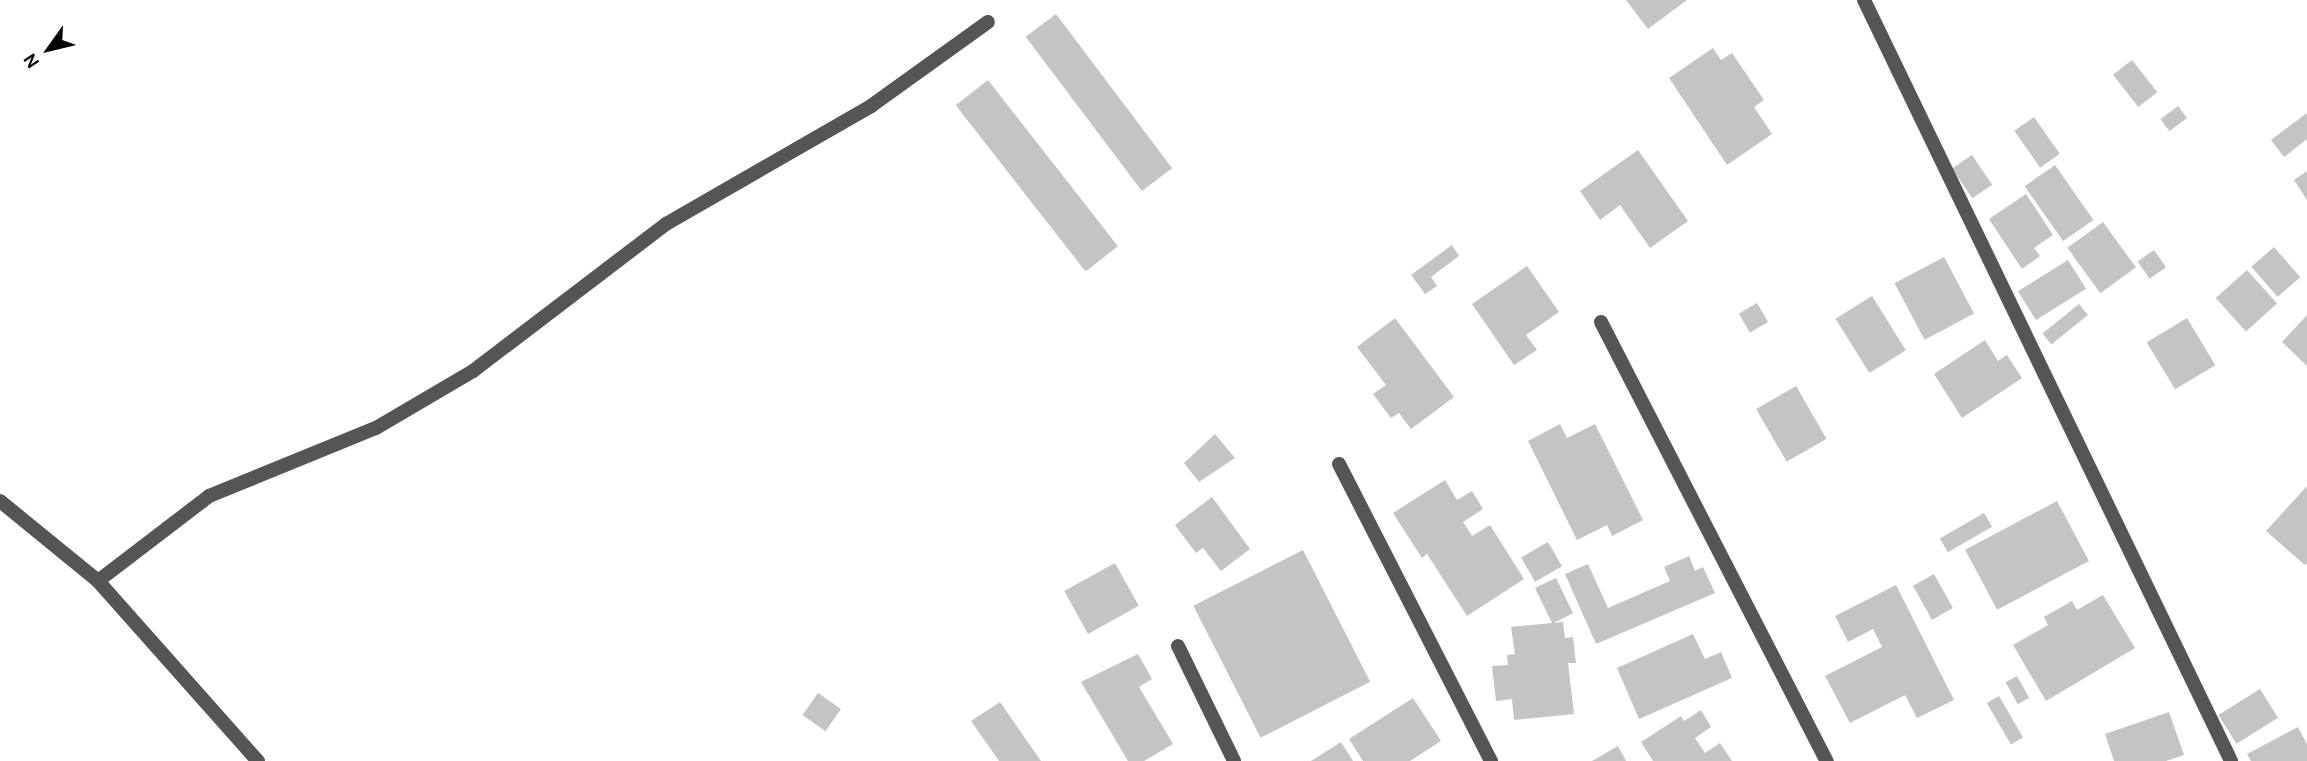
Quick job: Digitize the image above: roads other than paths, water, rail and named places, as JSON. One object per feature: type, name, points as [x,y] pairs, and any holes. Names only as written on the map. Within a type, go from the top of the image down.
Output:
[{"type":"street","points":[[1864,0],[2231,761]]},
{"type":"street","points":[[98,581],[209,496],[376,428],[474,370],[666,224],[871,106],[988,22]]},
{"type":"street","points":[[1601,322],[1826,761]]},
{"type":"street","points":[[1339,464],[1491,761]]},
{"type":"street","points":[[0,501],[98,581],[258,761]]},
{"type":"street","points":[[1178,646],[1234,761]]}]
